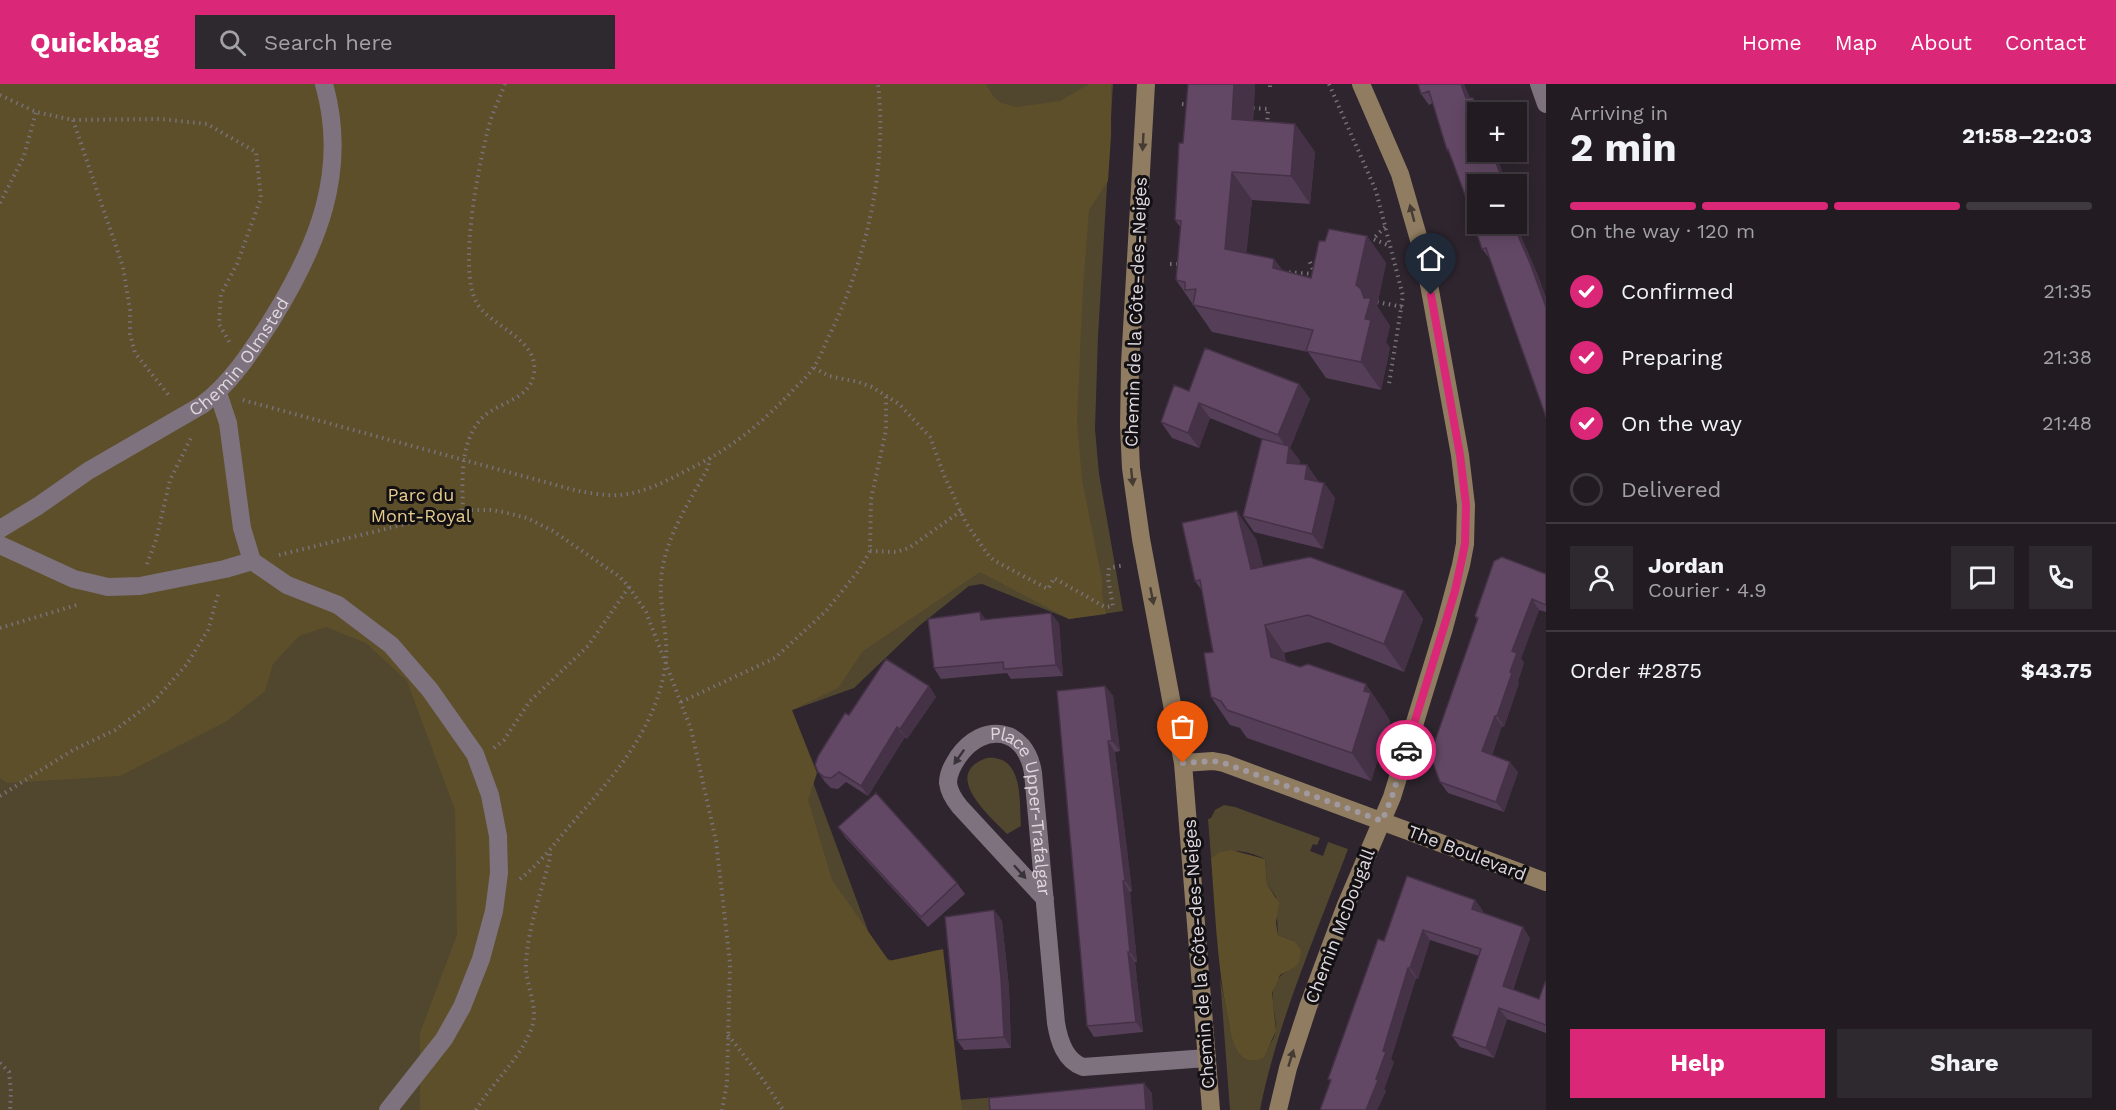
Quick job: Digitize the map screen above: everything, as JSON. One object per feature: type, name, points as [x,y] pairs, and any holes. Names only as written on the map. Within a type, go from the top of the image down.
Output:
[{"type":"main road","name":"Chemin de la Côte-des-Neiges","points":[[1146,84],[1130,363],[1129,447],[1141,539],[1183,763],[1211,1110]]},
{"type":"main road","name":"Chemin McDougall","points":[[1278,1110],[1288,1068],[1308,1007],[1392,797],[1455,591],[1465,544],[1466,505],[1460,455],[1422,248],[1400,174],[1360,84]]},
{"type":"main road","name":"The Boulevard","points":[[1183,763],[1213,761],[1224,763],[1546,882]]},
{"type":"street","name":"Chemin Olmsted","points":[[0,529],[88,471],[191,422],[243,364],[297,278],[323,214],[334,156],[331,118],[324,84]]},
{"type":"street","points":[[1539,84],[1546,104]]},
{"type":"street","points":[[218,393],[228,423],[242,528],[252,561],[287,585],[338,605],[391,645],[430,690],[475,754],[490,795],[498,836],[498,890],[481,959],[462,1007],[439,1046],[388,1110]]},
{"type":"street","points":[[0,545],[74,579],[108,587],[140,586],[225,569],[252,561]]},
{"type":"street","name":"Place Upper-Trafalgar","points":[[994,734],[1011,736],[1023,746],[1031,760],[1045,899],[963,811],[950,790],[948,776],[952,767],[967,746],[982,736],[994,734]]},
{"type":"street","points":[[1045,899],[1058,1035],[1062,1047],[1076,1064],[1087,1067],[1207,1058]]},
{"type":"path","points":[[463,510],[464,460],[473,431],[482,418],[494,409],[520,397],[529,386],[534,373],[534,359],[526,347],[505,328],[488,317],[476,302],[469,278],[469,249],[482,161],[490,121],[505,84]]},
{"type":"path","points":[[218,393],[578,491],[617,496],[657,486],[710,458],[755,428],[813,368],[843,308],[866,237],[877,169],[880,123],[878,84]]},
{"type":"path","points":[[1329,84],[1376,191],[1403,296],[1389,384]]},
{"type":"path","points":[[0,95],[36,112],[73,120],[162,119],[207,124],[256,152],[261,198],[237,264],[221,294],[219,324],[243,364]]},
{"type":"path","points":[[1182,104],[1192,105]]},
{"type":"path","points":[[1253,108],[1268,109],[1267,127]]},
{"type":"path","points":[[0,203],[24,156],[36,112]]},
{"type":"path","points":[[73,120],[123,267],[130,310],[130,334],[135,352],[154,379],[191,422],[181,456],[170,480],[156,540],[140,586]]},
{"type":"path","points":[[1362,242],[1373,239],[1385,226]]},
{"type":"path","points":[[1373,239],[1390,246]]},
{"type":"path","points":[[1310,262],[1319,280]]},
{"type":"path","points":[[1170,264],[1189,265]]},
{"type":"path","points":[[1280,272],[1315,274]]},
{"type":"path","points":[[1377,303],[1402,306]]},
{"type":"path","points":[[813,368],[829,376],[872,387],[899,404],[930,436],[944,475],[966,523],[988,556],[1048,589],[1054,578],[1105,607],[1113,606],[1108,578],[1109,568],[1119,566]]},
{"type":"path","points":[[681,702],[775,658],[826,611],[859,570],[870,551],[871,499],[886,430],[886,396]]},
{"type":"path","points":[[498,890],[514,884],[550,850],[631,754],[651,713],[666,667],[667,646],[661,594],[662,570],[673,535],[708,468],[710,458]]},
{"type":"path","points":[[252,561],[384,531],[463,510],[491,510],[536,522],[553,531],[605,566],[629,587],[646,612],[691,729],[716,841],[730,963],[727,1083],[723,1110]]},
{"type":"path","points":[[870,551],[896,552],[909,548],[961,511]]},
{"type":"path","points":[[0,796],[73,750],[115,730],[154,701],[187,664],[208,630],[225,569]]},
{"type":"path","points":[[475,754],[496,747],[504,740],[530,701],[588,646],[629,587]]},
{"type":"path","points":[[0,628],[86,602]]},
{"type":"path","points":[[476,1110],[520,1051],[535,1016],[526,975],[528,942],[550,858],[550,850]]},
{"type":"path","points":[[728,1034],[783,1110]]},
{"type":"path","points":[[0,1063],[9,1072],[10,1110]]},
{"type":"green space","name":"Parc du Mont-Royal","points":[[0,84],[1113,84],[1095,429],[1099,474],[1123,611],[1069,619],[982,584],[969,586],[919,626],[854,688],[787,712],[877,955],[893,961],[938,950],[960,1100],[997,1097],[998,1110],[0,1110]]},
{"type":"green space","name":"Parc du Mont-Royal","points":[[0,84],[986,84],[993,96],[1001,103],[1017,107],[1060,101],[1089,84],[1111,84],[1108,181],[1089,210],[1077,420],[1082,480],[1102,580],[1106,614],[1069,619],[980,572],[863,651],[838,688],[792,710],[817,773],[808,800],[832,880],[889,961],[943,949],[962,1110],[420,1110],[420,1033],[457,935],[455,810],[407,681],[366,643],[326,627],[299,636],[273,664],[265,691],[227,721],[120,776],[7,783],[0,778]]},
{"type":"green space","points":[[987,758],[999,759],[1008,764],[1017,781],[1021,826],[1007,834],[981,806],[968,784],[968,774],[974,765]]},
{"type":"green space","points":[[1224,805],[1320,838],[1317,845],[1313,844],[1310,851],[1323,856],[1328,842],[1348,849],[1287,1011],[1260,1110],[1230,1110],[1220,977],[1230,1029],[1267,1050],[1276,1029],[1274,986],[1287,971],[1294,941],[1278,935],[1276,897],[1267,884],[1265,859],[1237,851],[1224,852],[1211,858],[1208,819],[1215,810]]},
{"type":"green space","points":[[1231,850],[1265,859],[1267,884],[1279,903],[1276,923],[1278,935],[1294,941],[1301,950],[1299,962],[1295,967],[1280,975],[1272,993],[1276,1031],[1264,1057],[1257,1060],[1248,1060],[1242,1056],[1232,1039],[1219,956],[1211,858],[1220,852]]},
{"type":"building","points":[[1188,84],[1234,84],[1232,119],[1295,124],[1291,176],[1232,172],[1225,249],[1274,259],[1273,268],[1311,278],[1319,241],[1325,241],[1329,229],[1367,236],[1356,285],[1361,289],[1364,298],[1371,298],[1365,319],[1371,320],[1361,362],[1306,351],[1313,330],[1193,305],[1196,289],[1185,290],[1185,282],[1176,280],[1181,221],[1175,220],[1179,143],[1183,143]]},
{"type":"building","points":[[1418,84],[1461,84],[1466,98],[1473,98],[1474,102],[1467,102],[1467,162],[1496,162],[1500,174],[1467,174],[1467,201],[1447,150],[1429,91],[1421,94]]},
{"type":"building","points":[[1477,234],[1517,234],[1530,263],[1546,307],[1546,417],[1486,248],[1482,249]]},
{"type":"building","points":[[1205,348],[1299,384],[1278,435],[1199,403],[1188,433],[1161,422],[1174,385],[1189,391]]},
{"type":"building","points":[[1262,439],[1289,446],[1287,463],[1307,465],[1305,479],[1324,483],[1312,534],[1243,516]]},
{"type":"building","points":[[1237,511],[1251,569],[1310,557],[1404,591],[1384,644],[1308,615],[1265,625],[1271,657],[1300,667],[1308,664],[1366,684],[1364,691],[1371,693],[1352,753],[1227,710],[1221,701],[1211,697],[1204,653],[1213,652],[1200,580],[1195,581],[1182,523]]},
{"type":"building","points":[[1502,557],[1546,574],[1546,605],[1532,599],[1512,651],[1517,653],[1510,672],[1512,673],[1482,751],[1510,762],[1496,802],[1440,782],[1430,755],[1478,618],[1475,616],[1494,561]]},
{"type":"building","points":[[980,612],[981,620],[1051,613],[1056,665],[1004,669],[1003,662],[934,668],[928,619]]},
{"type":"building","points":[[886,659],[929,686],[900,729],[897,727],[861,786],[839,772],[831,778],[824,777],[815,765],[818,756],[845,713],[849,715]]},
{"type":"building","points":[[1105,686],[1112,741],[1108,741],[1125,881],[1123,881],[1130,952],[1128,952],[1136,1022],[1087,1026],[1057,691]]},
{"type":"building","points":[[876,793],[957,883],[921,917],[838,827]]},
{"type":"building","points":[[1407,876],[1475,900],[1472,909],[1523,927],[1503,986],[1539,999],[1545,982],[1546,1025],[1499,1008],[1486,1048],[1452,1036],[1481,949],[1423,930],[1410,968],[1408,968],[1383,1051],[1386,1052],[1376,1079],[1378,1080],[1366,1110],[1320,1110],[1331,1080],[1328,1079],[1378,939],[1384,941]]},
{"type":"building","points":[[994,910],[1004,1037],[957,1040],[945,917]]},
{"type":"building","points":[[1144,1083],[1146,1110],[990,1110],[989,1098]]},
{"type":"way so far","points":[[1183,763],[1213,761],[1224,763],[1382,821],[1406,750]]},
{"type":"route","points":[[1406,750],[1455,591],[1465,544],[1466,505],[1460,455],[1431,295]]}]
